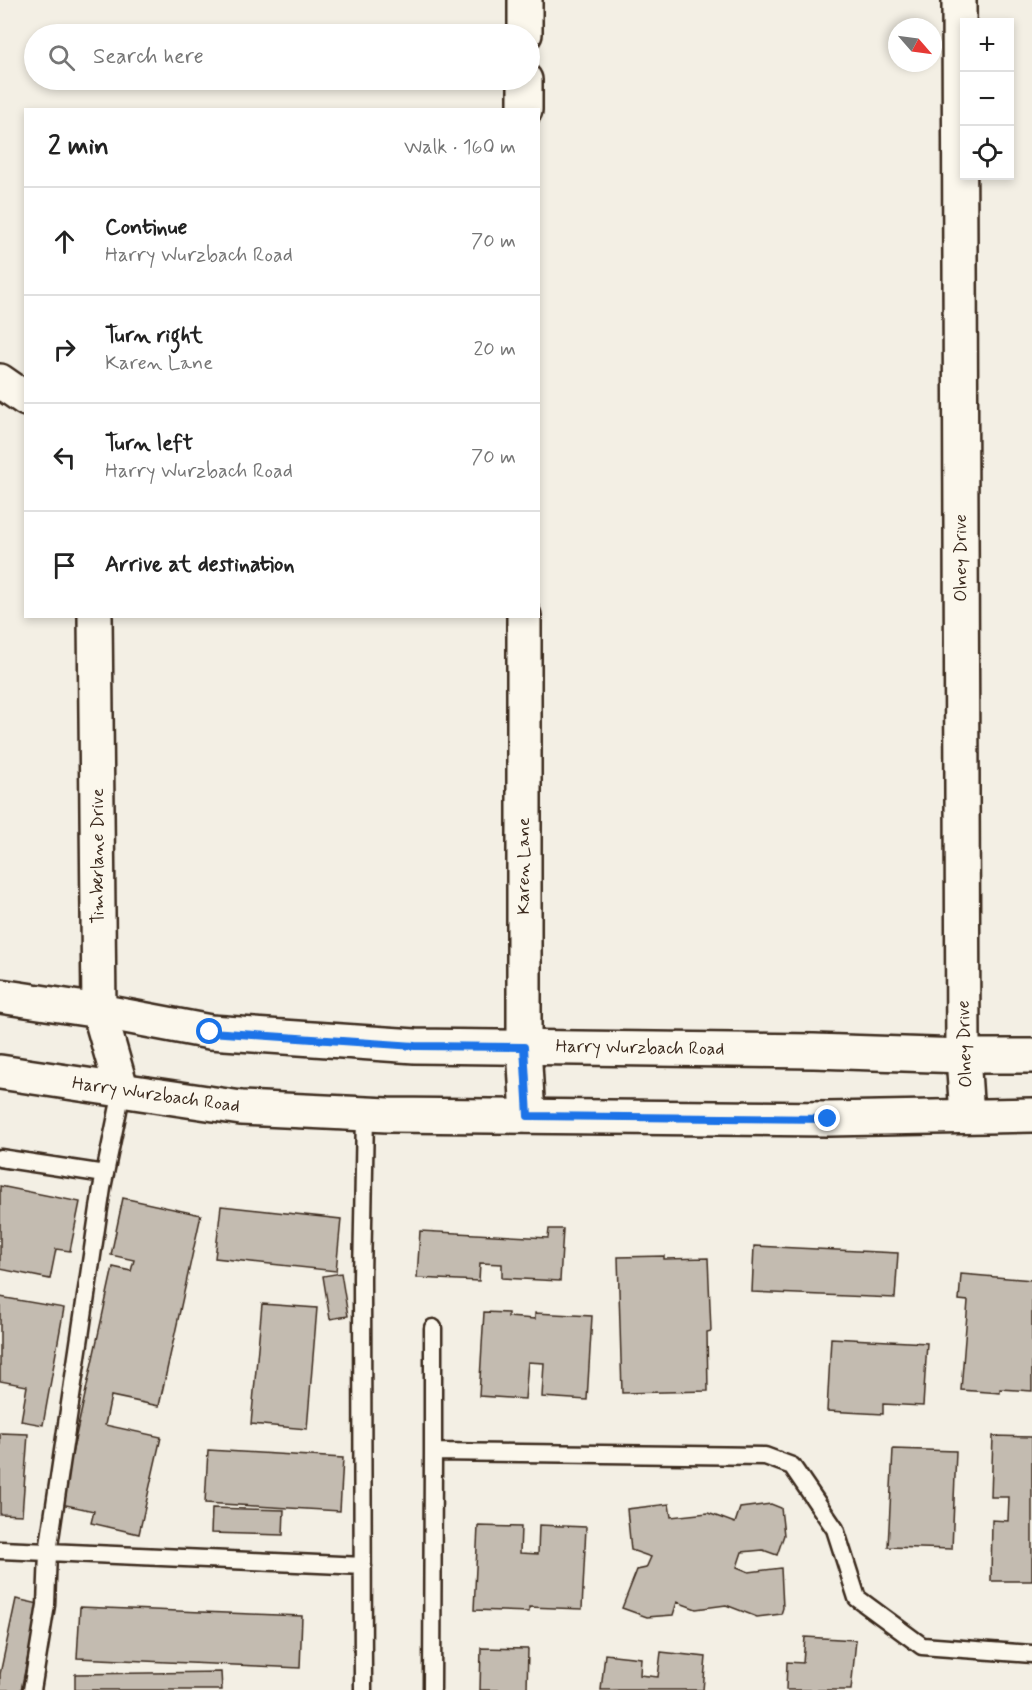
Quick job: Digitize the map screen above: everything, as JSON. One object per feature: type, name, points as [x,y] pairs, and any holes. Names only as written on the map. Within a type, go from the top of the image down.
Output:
[{"type":"street","points":[[525,0],[525,24]]},
{"type":"street","name":"Olney Drive","points":[[959,0],[963,1056],[968,1116]]},
{"type":"street","points":[[525,90],[525,108]]},
{"type":"street","points":[[0,381],[24,398]]},
{"type":"street","name":"Timberlane Drive","points":[[95,618],[99,1011],[122,1091]]},
{"type":"street","name":"Karen Lane","points":[[524,618],[524,1047],[528,1116]]},
{"type":"street","name":"Harry Wurzbach Road","points":[[0,996],[99,1011],[210,1032],[415,1046],[814,1050],[963,1056],[1032,1056]]},
{"type":"street","name":"Harry Wurzbach Road","points":[[0,1072],[241,1108],[365,1114],[828,1119],[1032,1115]]},
{"type":"lane","points":[[32,1690],[46,1605],[48,1552],[104,1181],[122,1091]]},
{"type":"lane","points":[[363,1690],[362,1278],[365,1114]]},
{"type":"lane","points":[[0,1158],[104,1181]]},
{"type":"lane","points":[[432,1690],[433,1328]]},
{"type":"lane","points":[[433,1452],[765,1456],[792,1466],[835,1529],[857,1598],[922,1646],[1032,1654]]},
{"type":"lane","points":[[0,1550],[363,1566]]},
{"type":"building","points":[[0,1186],[80,1202],[70,1251],[56,1249],[50,1279],[0,1269]]},
{"type":"building","points":[[123,1198],[201,1215],[159,1406],[111,1396],[105,1425],[161,1437],[139,1534],[91,1523],[94,1511],[61,1504],[113,1267],[131,1271],[134,1260],[111,1255]]},
{"type":"building","points":[[221,1206],[341,1219],[336,1271],[215,1258]]},
{"type":"building","points":[[549,1229],[563,1229],[560,1281],[502,1278],[502,1264],[480,1263],[479,1281],[417,1278],[420,1231],[548,1238]]},
{"type":"building","points":[[754,1246],[898,1253],[895,1298],[752,1292]]},
{"type":"building","points":[[664,1256],[664,1259],[708,1258],[711,1331],[707,1332],[708,1391],[622,1393],[618,1257]]},
{"type":"building","points":[[341,1273],[348,1316],[330,1319],[323,1276]]},
{"type":"building","points":[[961,1274],[1032,1280],[1032,1391],[1000,1389],[1000,1393],[961,1390],[968,1301],[959,1300]]},
{"type":"building","points":[[0,1297],[64,1308],[43,1425],[21,1421],[27,1386],[0,1381]]},
{"type":"building","points":[[262,1304],[317,1308],[307,1429],[251,1424]]},
{"type":"building","points":[[484,1312],[508,1313],[508,1317],[535,1319],[535,1313],[592,1316],[587,1400],[542,1397],[544,1363],[528,1362],[525,1399],[479,1396]]},
{"type":"building","points":[[831,1338],[927,1343],[923,1406],[883,1404],[883,1414],[827,1411]]},
{"type":"building","points":[[0,1433],[28,1434],[22,1515],[0,1514]]},
{"type":"building","points":[[993,1436],[1032,1437],[1032,1581],[991,1581],[992,1520],[1008,1521],[1009,1497],[991,1497]]},
{"type":"building","points":[[893,1449],[956,1451],[952,1549],[888,1547]]},
{"type":"building","points":[[208,1450],[343,1458],[340,1511],[205,1503]]},
{"type":"building","points":[[669,1504],[671,1517],[708,1513],[735,1523],[740,1508],[771,1504],[781,1508],[784,1535],[777,1555],[763,1550],[742,1552],[737,1567],[749,1572],[781,1568],[783,1608],[781,1614],[757,1617],[726,1605],[696,1609],[677,1602],[673,1615],[647,1617],[622,1608],[637,1570],[646,1568],[651,1557],[631,1550],[627,1509]]},
{"type":"building","points":[[212,1508],[284,1510],[283,1535],[211,1533]]},
{"type":"building","points":[[539,1525],[586,1527],[582,1609],[529,1607],[529,1612],[474,1610],[478,1526],[521,1527],[520,1553],[538,1554]]},
{"type":"building","points":[[16,1599],[39,1604],[21,1690],[0,1690],[0,1674]]},
{"type":"building","points":[[80,1607],[302,1616],[300,1668],[77,1658]]},
{"type":"building","points":[[805,1637],[856,1640],[851,1690],[786,1690],[787,1662],[803,1663]]},
{"type":"building","points":[[481,1648],[528,1649],[527,1690],[480,1690]]},
{"type":"building","points":[[661,1652],[706,1657],[703,1690],[601,1690],[605,1654],[641,1658],[640,1675],[658,1677]]},
{"type":"building","points":[[221,1672],[222,1690],[75,1690],[75,1674]]},
{"type":"route","points":[[210,1032],[415,1046],[524,1047],[528,1116],[828,1119]]}]
